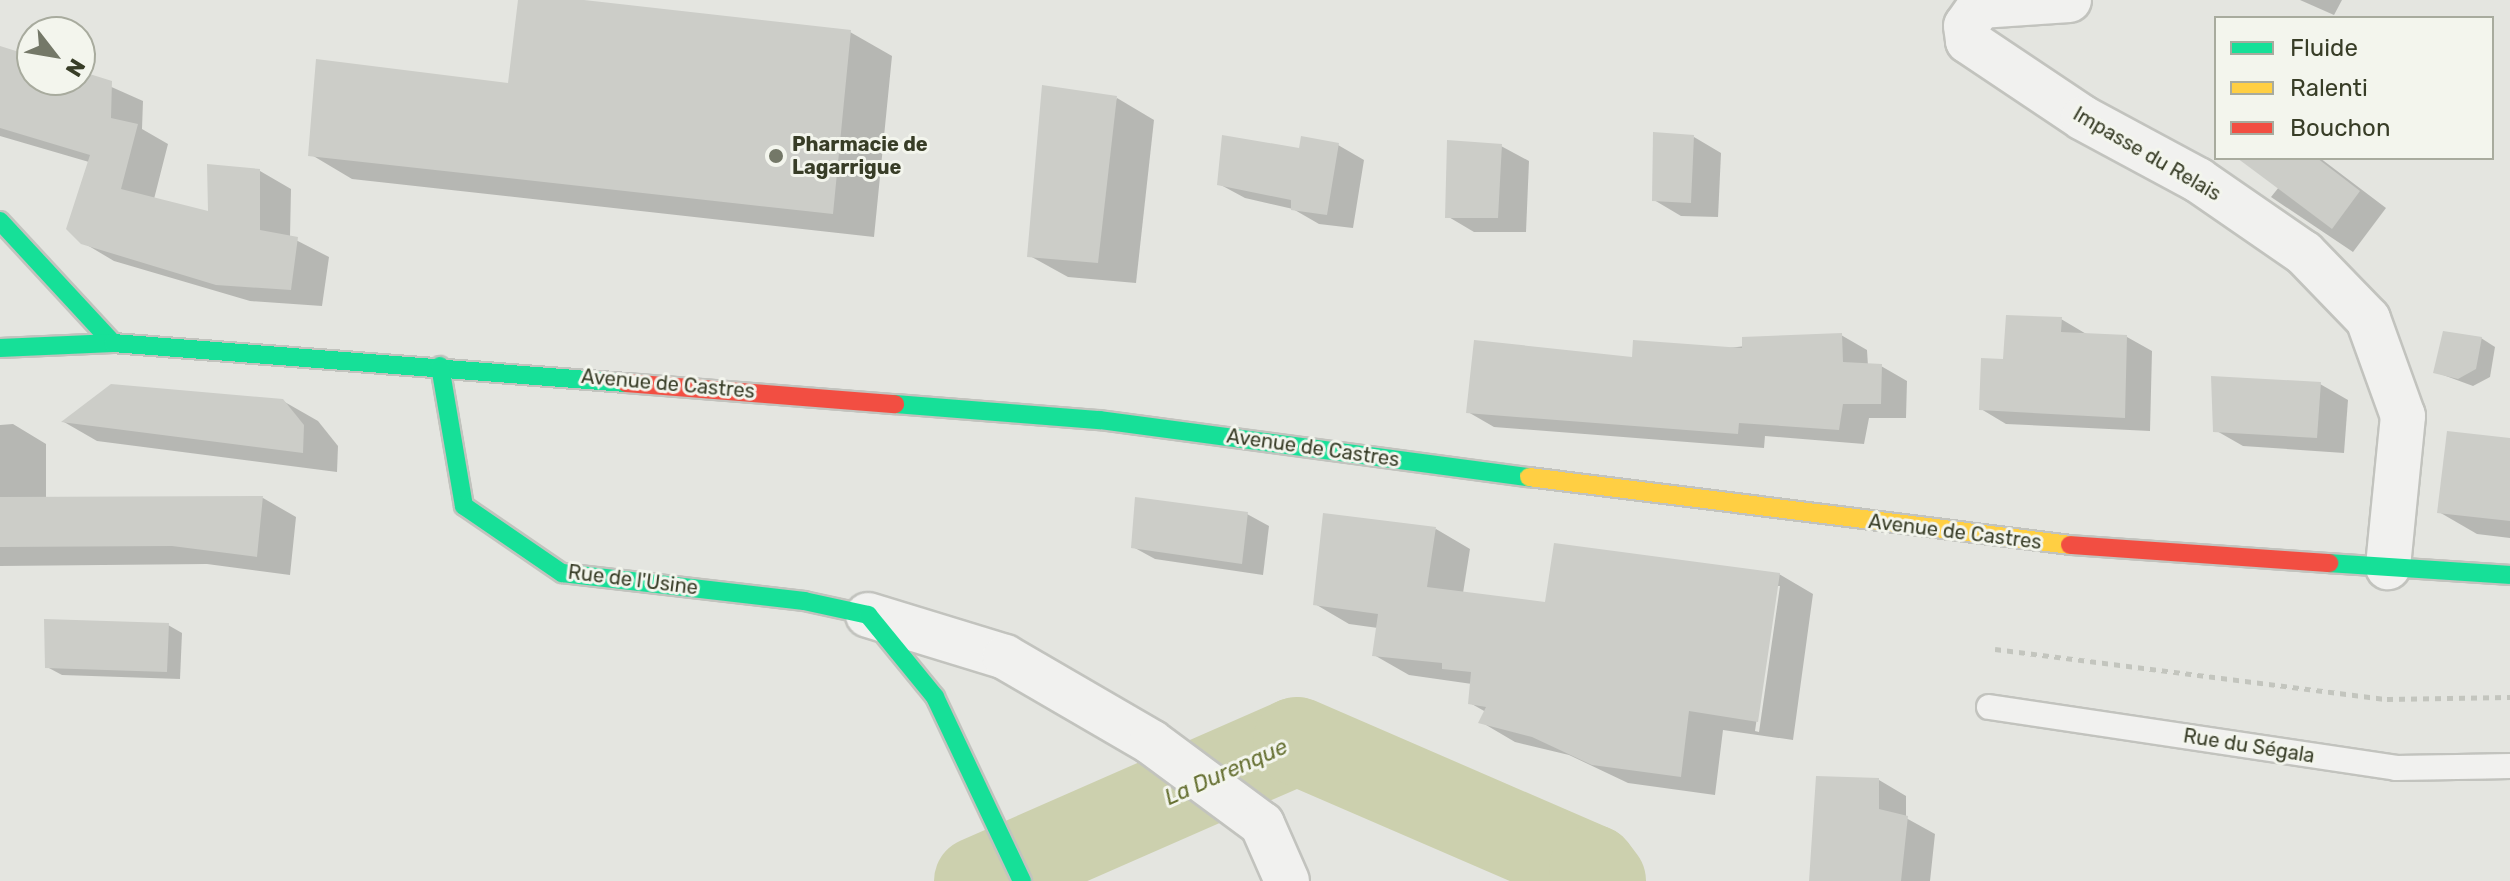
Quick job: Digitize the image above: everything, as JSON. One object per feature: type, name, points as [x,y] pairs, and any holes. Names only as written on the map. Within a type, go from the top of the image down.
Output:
[{"type":"main road","points":[[0,221],[113,343]]},
{"type":"main road","name":"Avenue de Castres","points":[[0,348],[113,343],[440,366],[1100,420],[2011,541],[2510,575]]},
{"type":"main road","name":"Rue de l'Usine","points":[[440,366],[464,506],[562,573],[804,601],[868,615]]},
{"type":"main road","points":[[868,615],[935,697],[1022,881]]},
{"type":"street","name":"Impasse du Relais","points":[[2069,0],[1980,6],[1966,26],[1968,41],[2083,118],[2234,204],[2304,253],[2368,319],[2403,416],[2388,567]]},
{"type":"street","name":"Rue de l'Usine","points":[[868,615],[1005,657],[1151,742],[1262,824],[1287,881]]},
{"type":"lane","name":"Rue du Ségala","points":[[1989,707],[2396,768],[2510,766]]},
{"type":"path","points":[[1995,649],[2387,699],[2510,697]]},
{"type":"building","points":[[518,0],[584,0],[851,30],[833,214],[308,156],[316,59],[508,83]]},
{"type":"building","points":[[0,46],[16,51],[16,96],[96,96],[96,76],[112,81],[111,118],[138,124],[121,189],[208,211],[207,164],[260,169],[260,230],[298,237],[291,290],[216,285],[81,244],[66,229],[90,155],[0,128]]},
{"type":"building","points":[[1042,85],[1117,96],[1098,263],[1027,257]]},
{"type":"building","points":[[1653,132],[1694,135],[1691,203],[1652,201]]},
{"type":"building","points":[[1222,135],[1299,148],[1301,136],[1339,143],[1327,215],[1291,210],[1291,200],[1217,185]]},
{"type":"building","points":[[1447,140],[1502,144],[1498,218],[1445,218]]},
{"type":"building","points":[[2240,160],[2320,160],[2360,191],[2332,229]]},
{"type":"building","points":[[2006,315],[2062,317],[2061,332],[2127,335],[2125,418],[1979,410],[1981,358],[2003,359]]},
{"type":"building","points":[[2443,331],[2482,337],[2476,369],[2458,379],[2433,373]]},
{"type":"building","points":[[1842,333],[1843,362],[1882,364],[1881,404],[1843,404],[1839,430],[1739,423],[1738,434],[1466,413],[1474,340],[1632,357],[1633,340],[1742,348],[1742,337]]},
{"type":"building","points":[[2211,376],[2321,382],[2317,438],[2213,432]]},
{"type":"building","points":[[111,384],[283,399],[304,425],[303,453],[61,422]]},
{"type":"building","points":[[2447,431],[2510,438],[2510,521],[2437,513]]},
{"type":"building","points":[[263,496],[257,557],[172,546],[0,547],[0,497]]},
{"type":"building","points":[[1135,497],[1248,512],[1242,564],[1131,548]]},
{"type":"building","points":[[1323,513],[1436,527],[1427,587],[1545,602],[1554,543],[1780,573],[1758,722],[1689,711],[1681,777],[1592,765],[1532,737],[1478,723],[1486,707],[1468,704],[1471,672],[1442,669],[1442,663],[1372,656],[1378,614],[1313,605]]},
{"type":"building","points":[[44,619],[169,623],[167,672],[45,668]]},
{"type":"building","points":[[1816,776],[1879,778],[1879,809],[1908,816],[1901,881],[1809,881]]},
{"type":"waterway","name":"La Durenque","points":[[978,881],[1297,741],[1593,869],[1602,881]]},
{"type":"traffic: fast","points":[[0,221],[113,343]]},
{"type":"traffic: fast","points":[[0,348],[113,343],[626,383]]},
{"type":"traffic: fast","points":[[440,366],[464,506],[562,573],[804,601],[868,615],[935,697],[1022,881]]},
{"type":"traffic: fast","points":[[895,404],[1100,420],[1529,477]]},
{"type":"traffic: fast","points":[[2329,563],[2510,575]]},
{"type":"traffic: slow","points":[[1529,477],[2070,545]]},
{"type":"traffic: jam","points":[[626,383],[895,404]]},
{"type":"traffic: jam","points":[[2070,545],[2329,563]]},
{"type":"place","name":"Pharmacie de Lagarrigue","points":[[776,156]]}]
